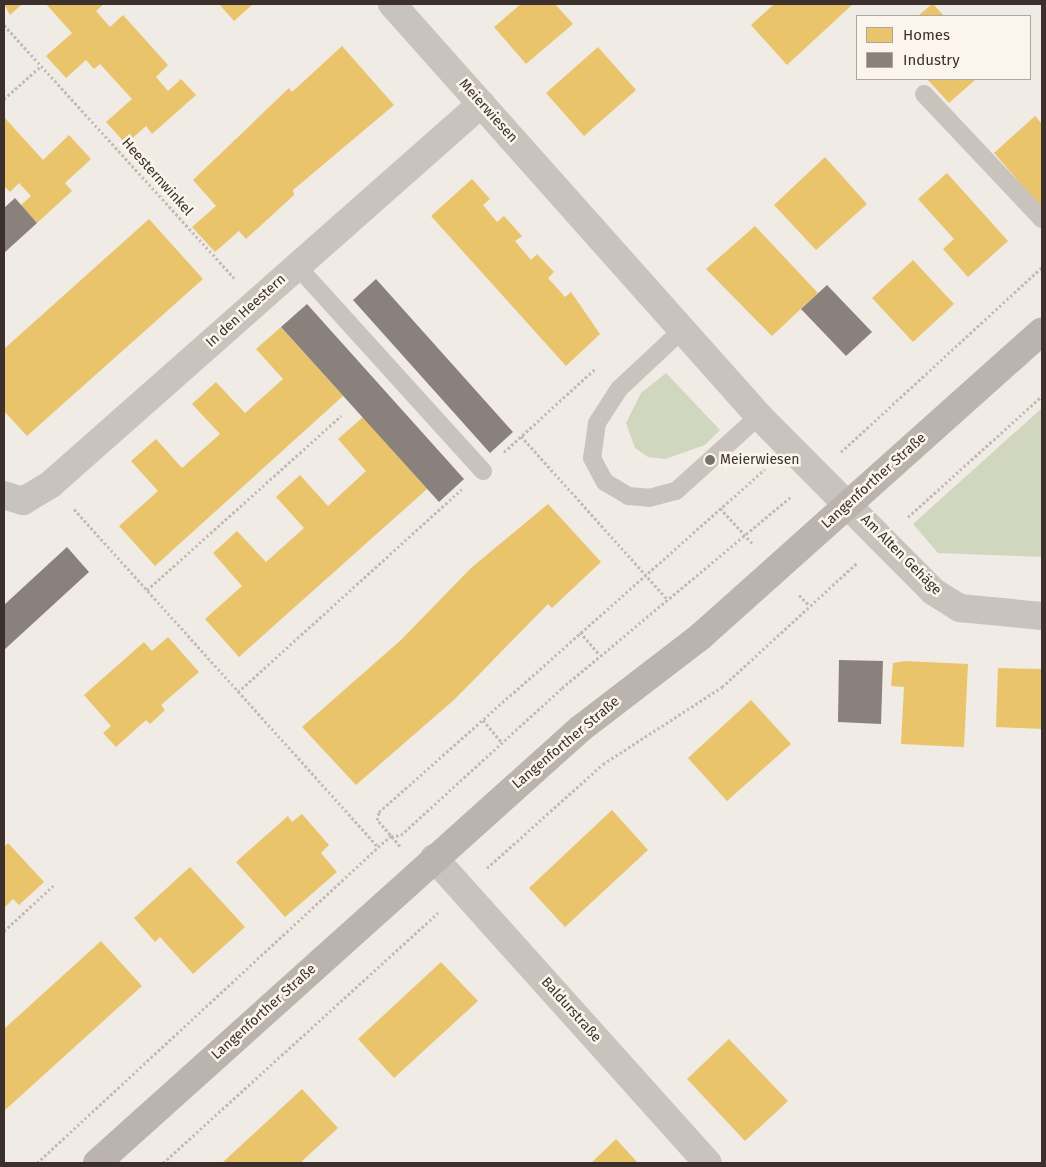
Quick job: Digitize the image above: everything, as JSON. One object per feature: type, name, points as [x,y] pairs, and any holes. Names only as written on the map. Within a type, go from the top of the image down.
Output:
[{"type":"main road","name":"Langenforther Straße","points":[[97,1163],[434,858],[580,729],[701,636],[1042,331]]},
{"type":"street","name":"Meierwiesen","points":[[392,4],[759,416],[849,504]]},
{"type":"street","name":"In den Heestern","points":[[4,495],[23,501],[51,484],[481,104]]},
{"type":"street","name":"Am Alten Gehäge","points":[[849,504],[884,538],[934,592],[960,608],[1042,616]]},
{"type":"street","name":"Baldurstraße","points":[[434,858],[708,1163]]},
{"type":"lane","points":[[924,94],[1042,219]]},
{"type":"lane","points":[[297,266],[483,471]]},
{"type":"lane","points":[[682,330],[619,389],[597,423],[592,458],[605,482],[628,496],[649,498],[676,491],[759,416]]},
{"type":"path","name":"Heesternwinkel","points":[[4,25],[256,303]]},
{"type":"path","points":[[4,99],[41,66]]},
{"type":"path","points":[[38,1163],[378,847],[391,836],[401,835],[600,655],[817,474],[1042,267]]},
{"type":"path","points":[[238,692],[599,366]]},
{"type":"path","points":[[163,1163],[603,764],[722,687],[1042,396]]},
{"type":"path","points":[[147,590],[341,416]]},
{"type":"path","points":[[521,436],[668,600]]},
{"type":"path","points":[[391,836],[377,820],[379,812],[645,574],[790,448]]},
{"type":"path","points":[[51,484],[378,847]]},
{"type":"path","points":[[720,508],[745,535]]},
{"type":"path","points":[[580,632],[600,655]]},
{"type":"path","points":[[482,720],[502,743]]},
{"type":"path","points":[[4,931],[53,886]]},
{"type":"green space","points":[[666,373],[720,430],[705,445],[665,459],[648,457],[635,448],[626,423],[641,393]]},
{"type":"green space","points":[[1042,408],[1042,557],[938,553],[913,524]]},
{"type":"building: Homes","points":[[4,4],[22,4],[10,15]]},
{"type":"building: Homes","points":[[46,4],[104,4],[96,11],[110,27],[123,15],[168,65],[156,77],[168,91],[181,79],[196,95],[152,134],[146,126],[126,144],[106,122],[132,99],[100,64],[94,69],[86,60],[66,78],[46,56],[72,33]]},
{"type":"building: Homes","points":[[219,4],[253,4],[234,21]]},
{"type":"building: Homes","points":[[521,4],[555,4],[573,24],[526,64],[494,27]]},
{"type":"building: Homes","points":[[774,4],[853,4],[787,65],[751,25]]},
{"type":"building: Homes","points":[[932,4],[943,15],[919,15]]},
{"type":"building: Homes","points":[[342,46],[394,105],[293,190],[294,195],[246,239],[239,231],[215,252],[192,227],[216,206],[193,180],[289,88],[292,92]]},
{"type":"building: Homes","points":[[598,47],[636,90],[584,136],[546,93]]},
{"type":"building: Homes","points":[[928,80],[975,80],[949,103]]},
{"type":"building: Homes","points":[[1035,116],[1042,124],[1042,208],[994,153]]},
{"type":"building: Homes","points":[[4,117],[43,160],[69,135],[91,159],[65,183],[72,191],[37,223],[21,205],[31,196],[19,183],[10,192],[4,186]]},
{"type":"building: Homes","points":[[825,157],[867,204],[816,250],[774,205]]},
{"type":"building: Homes","points":[[947,173],[1008,241],[968,277],[943,249],[954,239],[918,199]]},
{"type":"building: Homes","points":[[472,179],[490,199],[483,205],[497,222],[504,216],[522,236],[515,241],[531,260],[537,254],[554,272],[548,278],[565,297],[571,292],[600,334],[566,366],[431,216]]},
{"type":"building: Homes","points":[[149,219],[203,279],[27,436],[4,411],[4,349]]},
{"type":"building: Homes","points":[[755,226],[818,293],[772,336],[706,269]]},
{"type":"building: Homes","points":[[913,260],[954,304],[913,342],[872,298]]},
{"type":"building: Homes","points":[[281,327],[343,396],[155,566],[119,526],[158,491],[131,461],[156,439],[182,468],[220,434],[192,404],[216,382],[245,413],[283,379],[256,349]]},
{"type":"building: Homes","points":[[363,417],[427,489],[239,657],[205,619],[242,586],[213,553],[237,531],[266,562],[304,528],[276,497],[300,475],[328,506],[366,471],[338,439]]},
{"type":"building: Homes","points":[[548,504],[601,562],[552,608],[548,604],[455,699],[356,785],[302,727],[401,640],[471,568]]},
{"type":"building: Homes","points":[[168,637],[199,672],[161,705],[165,710],[150,724],[146,720],[116,747],[103,733],[111,726],[84,695],[144,642],[152,651]]},
{"type":"building: Homes","points":[[905,661],[968,664],[964,747],[901,744],[904,687],[891,686],[893,663]]},
{"type":"building: Homes","points":[[998,668],[1042,669],[1042,729],[996,727]]},
{"type":"building: Homes","points":[[751,700],[791,744],[727,801],[688,758]]},
{"type":"building: Homes","points":[[612,810],[648,850],[565,927],[529,888]]},
{"type":"building: Homes","points":[[302,814],[329,845],[321,853],[337,872],[285,917],[236,862],[288,816],[292,822]]},
{"type":"building: Homes","points":[[8,843],[44,882],[19,905],[13,899],[4,908],[4,847]]},
{"type":"building: Homes","points":[[190,867],[245,927],[193,974],[160,937],[155,942],[134,918]]},
{"type":"building: Homes","points":[[101,941],[142,986],[4,1111],[4,1029]]},
{"type":"building: Homes","points":[[441,962],[478,1001],[394,1078],[358,1039]]},
{"type":"building: Homes","points":[[729,1039],[788,1101],[745,1141],[687,1079]]},
{"type":"building: Homes","points":[[302,1089],[338,1128],[300,1163],[222,1163]]},
{"type":"building: Homes","points":[[616,1139],[638,1163],[591,1163]]},
{"type":"building: Industry","points":[[15,198],[37,223],[4,253],[4,208]]},
{"type":"building: Industry","points":[[376,279],[513,432],[490,453],[353,300]]},
{"type":"building: Industry","points":[[827,285],[872,332],[846,356],[801,309]]},
{"type":"building: Industry","points":[[307,304],[464,479],[439,502],[281,327]]},
{"type":"building: Industry","points":[[67,547],[89,572],[4,650],[4,605]]},
{"type":"building: Industry","points":[[839,660],[883,661],[881,724],[838,722]]},
{"type":"place","name":"Meierwiesen","points":[[710,460]]}]
